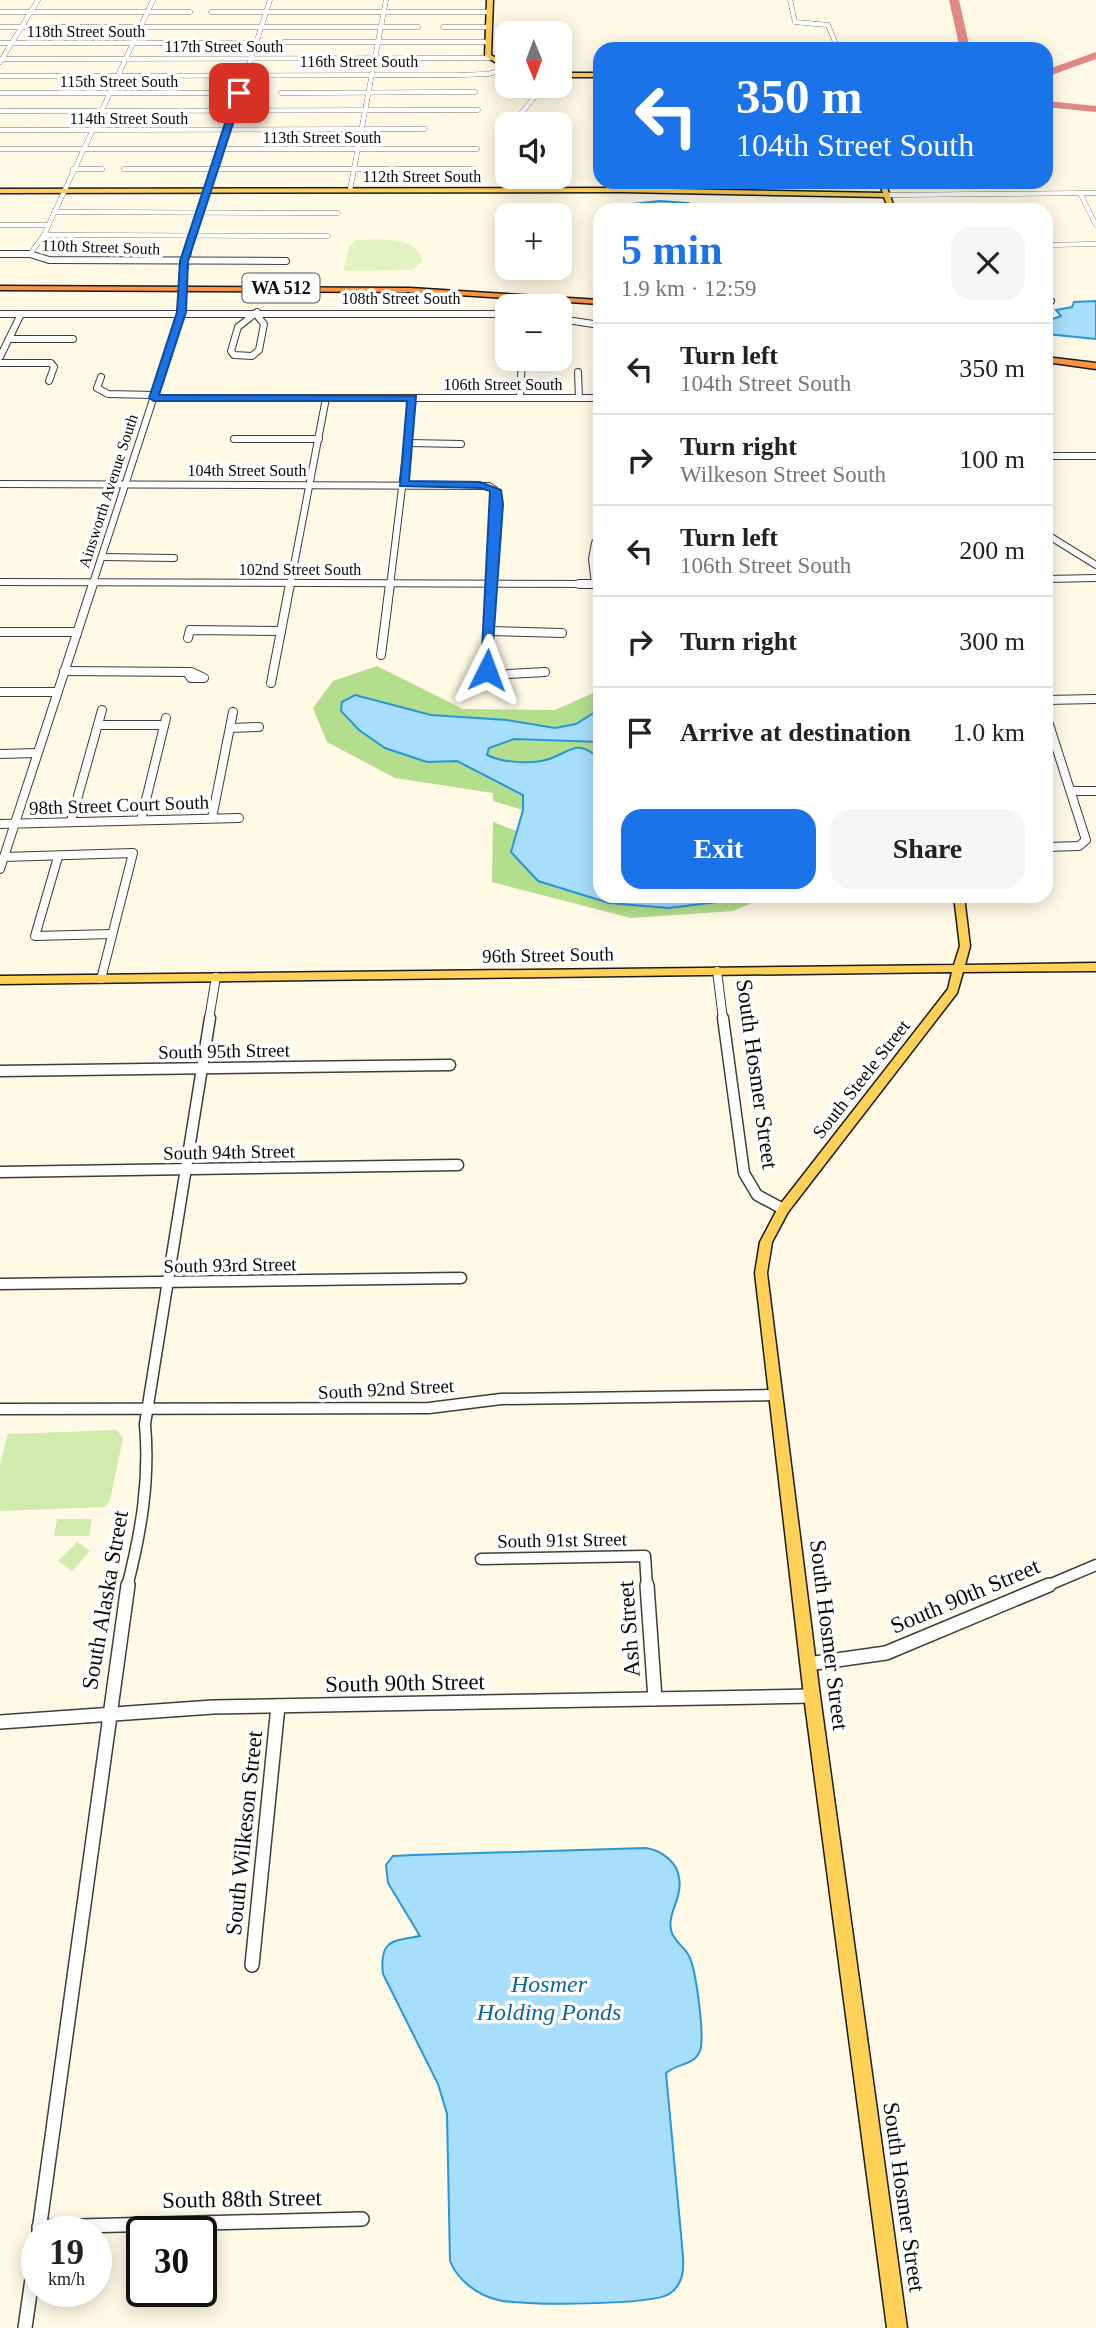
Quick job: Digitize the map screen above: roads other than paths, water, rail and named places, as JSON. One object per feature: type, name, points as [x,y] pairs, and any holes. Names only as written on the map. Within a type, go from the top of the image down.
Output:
[{"type":"highway","name":"WA 512","points":[[0,286],[330,283],[488,288],[593,297]]},
{"type":"highway","name":"WA 512","points":[[0,286],[397,289],[593,298]]},
{"type":"highway","points":[[1053,362],[1096,369]]},
{"type":"main road","points":[[490,0],[487,42],[489,58],[495,61]]},
{"type":"main road","points":[[572,75],[593,75]]},
{"type":"main road","points":[[884,189],[889,203]]},
{"type":"main road","name":"112th Street South","points":[[0,191],[350,190],[886,195]]},
{"type":"main road","name":"South Steele Street","points":[[783,1209],[953,990],[961,968],[966,935],[960,903]]},
{"type":"main road","name":"96th Street South","points":[[0,980],[1096,967]]},
{"type":"main road","name":"South Hosmer Street","points":[[783,1209],[766,1242],[761,1273],[812,1696],[897,2328]]},
{"type":"street","points":[[1,60],[38,0]]},
{"type":"street","points":[[30,254],[44,235],[153,0]]},
{"type":"street","name":"Ainsworth Avenue South","points":[[0,869],[181,312],[184,261],[270,0]]},
{"type":"street","points":[[350,190],[386,0]]},
{"type":"street","points":[[790,0],[794,21],[828,24],[835,42]]},
{"type":"street","points":[[0,12],[190,12]]},
{"type":"street","points":[[211,12],[489,12]]},
{"type":"street","points":[[0,27],[418,27]]},
{"type":"street","points":[[443,27],[488,27]]},
{"type":"street","points":[[284,42],[487,42]]},
{"type":"street","name":"118th Street South","points":[[0,43],[256,43]]},
{"type":"street","name":"117th Street South","points":[[1,60],[489,58]]},
{"type":"street","name":"116th Street South","points":[[0,76],[477,75],[495,71]]},
{"type":"street","name":"115th Street South","points":[[0,93],[239,93]]},
{"type":"street","points":[[281,93],[475,93]]},
{"type":"street","points":[[0,111],[478,110]]},
{"type":"street","name":"114th Street South","points":[[0,130],[425,130]]},
{"type":"street","name":"113th Street South","points":[[0,149],[477,149]]},
{"type":"street","points":[[73,169],[102,169]]},
{"type":"street","points":[[124,169],[476,169]]},
{"type":"street","name":"112th Street South","points":[[886,195],[1096,192]]},
{"type":"street","points":[[1080,193],[1096,225]]},
{"type":"street","points":[[54,212],[338,213]]},
{"type":"street","points":[[0,225],[48,225]]},
{"type":"street","points":[[44,235],[328,236]]},
{"type":"street","points":[[1053,245],[1096,244]]},
{"type":"street","name":"110th Street South","points":[[0,254],[30,254],[49,260],[286,261]]},
{"type":"street","points":[[256,313],[264,324],[259,351],[249,356],[234,355],[232,351],[238,327],[256,313]]},
{"type":"street","name":"108th Street South","points":[[0,314],[495,314]]},
{"type":"street","points":[[0,357],[21,314]]},
{"type":"street","points":[[572,321],[593,324]]},
{"type":"street","points":[[9,339],[73,339]]},
{"type":"street","points":[[0,363],[44,362],[53,365],[49,381]]},
{"type":"street","points":[[520,398],[521,371]]},
{"type":"street","points":[[578,372],[579,398]]},
{"type":"street","name":"106th Street South","points":[[101,377],[97,388],[104,393],[154,397],[593,398]]},
{"type":"street","points":[[271,683],[327,398]]},
{"type":"street","points":[[381,654],[413,398]]},
{"type":"street","points":[[234,439],[319,439]]},
{"type":"street","points":[[409,443],[461,444]]},
{"type":"street","points":[[1053,456],[1096,456]]},
{"type":"street","name":"104th Street South","points":[[0,484],[404,484],[493,488],[497,504],[491,584]]},
{"type":"street","points":[[1053,538],[1096,565]]},
{"type":"street","points":[[102,557],[174,558]]},
{"type":"street","points":[[1053,579],[1096,578]]},
{"type":"street","name":"102nd Street South","points":[[0,582],[593,584]]},
{"type":"street","points":[[491,584],[489,674],[504,677],[545,672]]},
{"type":"street","points":[[188,638],[190,630],[281,631]]},
{"type":"street","points":[[489,631],[562,633]]},
{"type":"street","points":[[0,632],[77,632]]},
{"type":"street","points":[[64,671],[187,672]]},
{"type":"street","points":[[0,692],[57,692]]},
{"type":"street","points":[[1053,700],[1096,699]]},
{"type":"street","points":[[71,821],[102,710]]},
{"type":"street","points":[[212,818],[233,712]]},
{"type":"street","points":[[98,725],[165,721],[141,820]]},
{"type":"street","points":[[230,728],[259,727]]},
{"type":"street","points":[[1053,736],[1086,840],[1084,845],[1053,846]]},
{"type":"street","points":[[0,754],[37,752]]},
{"type":"street","points":[[1071,791],[1096,791]]},
{"type":"street","name":"98th Street Court South","points":[[0,824],[239,818]]},
{"type":"street","points":[[4,857],[133,853],[101,979]]},
{"type":"street","points":[[58,857],[35,936],[112,934]]},
{"type":"street","name":"South Hosmer Street","points":[[717,971],[744,1173],[757,1195],[783,1209]]},
{"type":"street","name":"South Alaska Street","points":[[41,2216],[123,1604],[142,1530],[148,1461],[145,1432],[148,1406],[216,977]]},
{"type":"street","name":"South 95th Street","points":[[0,1071],[450,1065]]},
{"type":"street","name":"South 94th Street","points":[[0,1172],[458,1165]]},
{"type":"street","name":"South 93rd Street","points":[[0,1284],[461,1278]]},
{"type":"street","name":"South 92nd Street","points":[[0,1409],[148,1406],[222,1411],[429,1408],[501,1399],[774,1395]]},
{"type":"street","name":"South 91st Street","points":[[481,1559],[645,1556]]},
{"type":"street","name":"Ash Street","points":[[645,1556],[655,1699]]},
{"type":"street","name":"South 90th Street","points":[[808,1664],[853,1660],[886,1653],[1096,1565]]},
{"type":"street","name":"South 90th Street","points":[[0,1721],[109,1713],[278,1706],[812,1696]]},
{"type":"street","name":"South Wilkeson Street","points":[[252,1965],[278,1706]]},
{"type":"street","name":"South 88th Street","points":[[112,2227],[362,2218]]},
{"type":"street","points":[[25,2328],[28,2307]]},
{"type":"water","points":[[660,201],[688,203],[642,203]]},
{"type":"water","points":[[1096,301],[1096,339],[1053,335],[1053,319],[1061,316],[1056,310],[1072,307],[1074,302]]},
{"type":"water","points":[[355,695],[431,715],[507,720],[555,728],[576,724],[593,713],[593,742],[514,739],[489,748],[487,755],[510,761],[536,762],[576,748],[593,753],[593,898],[538,881],[511,852],[523,810],[523,795],[457,761],[427,762],[385,748],[359,730],[341,711],[342,702]]},
{"type":"water","points":[[609,903],[709,903],[669,908]]},
{"type":"water","name":"Hosmer Holding Ponds","points":[[646,1848],[666,1856],[678,1873],[680,1881],[671,1917],[671,1930],[692,1963],[701,2018],[701,2043],[697,2056],[666,2073],[683,2256],[682,2277],[674,2290],[658,2298],[558,2304],[511,2302],[491,2298],[463,2281],[450,2261],[447,2114],[438,2084],[383,1974],[383,1954],[386,1948],[395,1941],[420,1936],[388,1883],[386,1865],[393,1856]]}]
